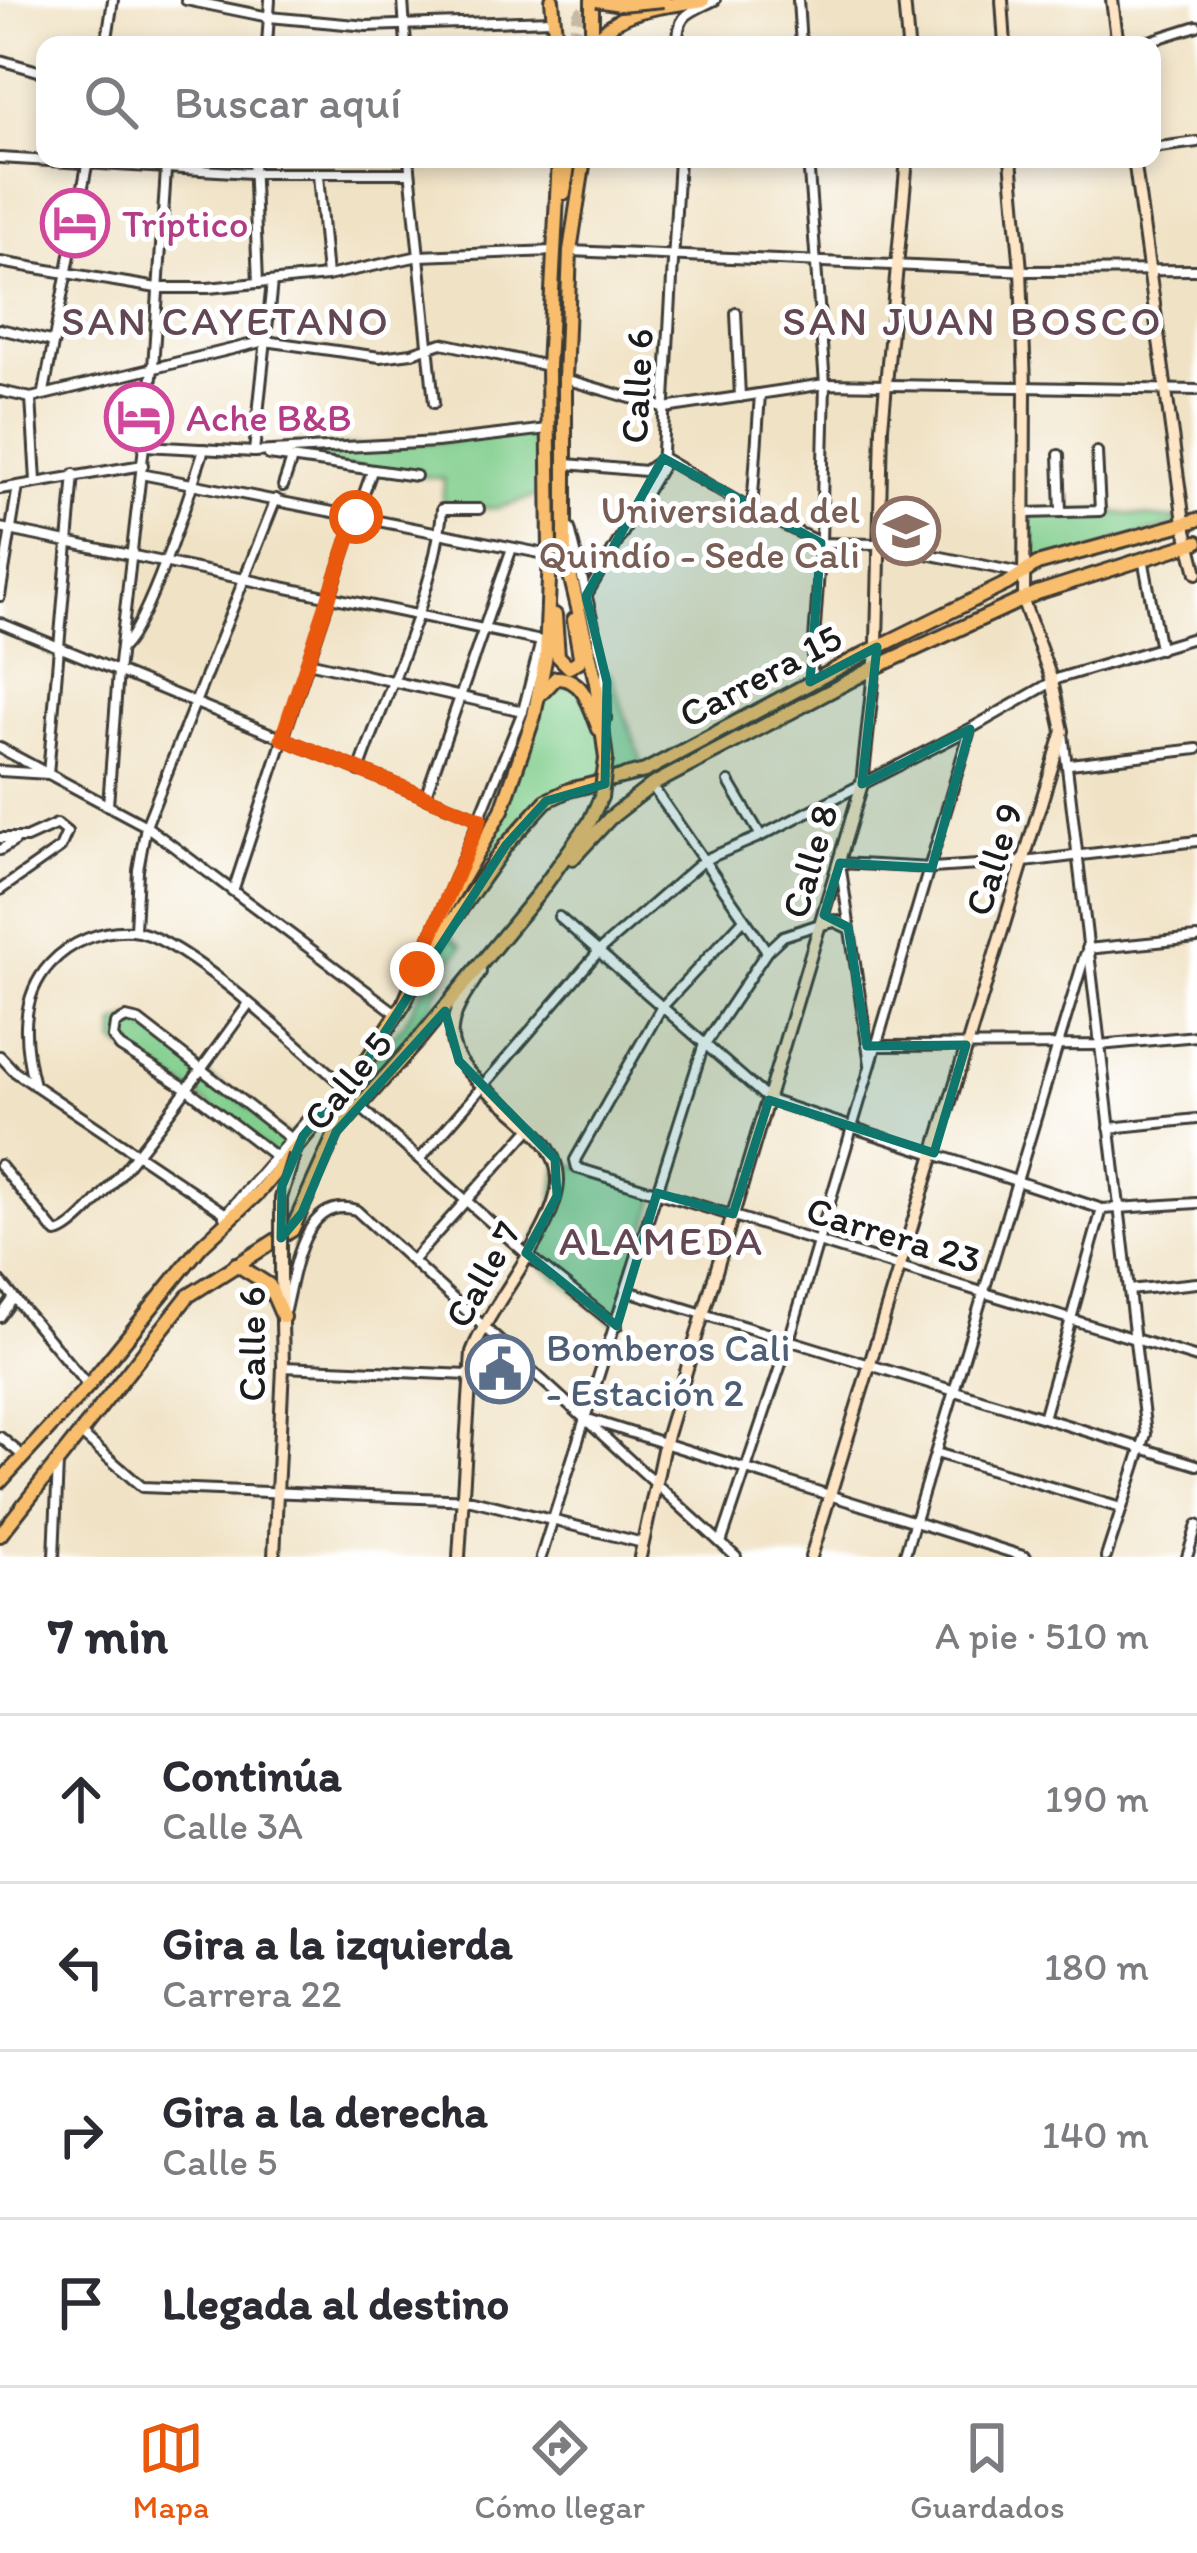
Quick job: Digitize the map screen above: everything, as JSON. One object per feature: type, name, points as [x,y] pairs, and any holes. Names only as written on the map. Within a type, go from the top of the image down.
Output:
[{"type":"main road","points":[[552,0],[556,36]]},
{"type":"main road","points":[[593,36],[594,0],[620,4],[663,0]]},
{"type":"main road","points":[[599,36],[622,16],[704,0]]},
{"type":"main road","points":[[904,0],[907,36]]},
{"type":"main road","points":[[1002,0],[1004,36]]},
{"type":"main road","points":[[1112,0],[1117,36]]},
{"type":"main road","name":"Calle 5","points":[[0,1535],[188,1296],[295,1226],[328,1143],[504,936],[598,807],[606,759],[604,741],[596,682],[558,554],[549,429],[559,168]]},
{"type":"main road","points":[[555,232],[567,168]]},
{"type":"main road","name":"Calle 5","points":[[0,1482],[88,1386],[201,1246],[346,1087],[398,1014],[445,908],[511,788],[546,655],[566,510],[570,250],[583,168]]},
{"type":"main road","name":"Calle 8","points":[[641,1550],[664,1445],[862,784],[876,667],[886,383],[906,168]]},
{"type":"main road","name":"Calle 9","points":[[811,1557],[1063,731],[1052,681],[1024,599],[1025,386],[1012,168]]},
{"type":"main road","points":[[1135,168],[1197,573]]},
{"type":"main road","name":"Carrera 15","points":[[417,969],[506,845],[546,801],[644,771],[1037,565],[1191,521]]},
{"type":"main road","name":"Carrera 15","points":[[538,893],[610,818],[652,784],[876,667],[1024,599],[1194,543]]},
{"type":"main road","points":[[558,554],[580,656],[569,667],[558,656],[558,554]]},
{"type":"main road","points":[[530,718],[547,684],[566,677],[582,690],[604,741]]},
{"type":"main road","points":[[822,923],[835,921],[848,927]]},
{"type":"main road","points":[[504,936],[458,1006],[452,1024],[455,1053],[531,1128]]},
{"type":"main road","name":"Calle 7","points":[[459,1557],[472,1352],[482,1326],[552,1212],[557,1196],[557,1166],[531,1128]]},
{"type":"main road","name":"Calle 6","points":[[274,1557],[283,1367],[280,1198],[291,1148]]},
{"type":"main road","points":[[236,1264],[269,1286],[283,1317]]},
{"type":"street","points":[[107,36],[113,0]]},
{"type":"street","points":[[186,0],[269,17],[405,27],[555,20]]},
{"type":"street","points":[[268,36],[270,0]]},
{"type":"street","points":[[404,0],[406,36]]},
{"type":"street","points":[[678,36],[681,19],[715,0]]},
{"type":"street","points":[[798,0],[800,36]]},
{"type":"street","points":[[1161,37],[1197,26]]},
{"type":"street","points":[[0,60],[36,70]]},
{"type":"street","points":[[1161,147],[1197,142]]},
{"type":"street","points":[[0,170],[1,158],[36,159]]},
{"type":"street","points":[[44,392],[87,168]]},
{"type":"street","points":[[149,168],[318,175],[410,173]]},
{"type":"street","points":[[252,168],[258,283]]},
{"type":"street","points":[[410,168],[434,404]]},
{"type":"street","name":"Calle 6","points":[[586,596],[657,477],[663,458],[679,168]]},
{"type":"street","points":[[809,168],[825,384],[811,682]]},
{"type":"street","points":[[108,805],[118,672],[153,368],[166,170]]},
{"type":"street","points":[[318,175],[327,276]]},
{"type":"street","points":[[570,250],[1021,271],[1197,269]]},
{"type":"street","points":[[0,262],[157,288],[327,276],[419,256],[553,251]]},
{"type":"street","points":[[254,452],[272,282]]},
{"type":"street","points":[[736,313],[740,398]]},
{"type":"street","points":[[0,328],[54,343]]},
{"type":"street","points":[[0,391],[31,398],[265,341],[380,357],[449,344],[548,366]]},
{"type":"street","points":[[565,379],[665,408],[825,384],[1197,390]]},
{"type":"street","points":[[752,509],[760,394]]},
{"type":"street","points":[[31,398],[36,481]]},
{"type":"street","points":[[145,446],[254,452],[437,442],[549,429]]},
{"type":"street","points":[[121,649],[134,633],[164,561],[204,449]]},
{"type":"street","points":[[254,452],[416,476]]},
{"type":"street","points":[[1025,513],[1100,511],[1097,452]]},
{"type":"street","points":[[1059,455],[1061,512]]},
{"type":"street","points":[[566,464],[645,471],[663,458],[821,543],[877,544],[1024,574]]},
{"type":"street","points":[[283,486],[292,459]]},
{"type":"street","points":[[0,489],[74,474],[142,470],[440,535],[558,554]]},
{"type":"street","points":[[362,502],[372,471]]},
{"type":"street","points":[[48,774],[74,474]]},
{"type":"street","points":[[0,596],[18,486]]},
{"type":"street","points":[[135,930],[146,826],[277,499]]},
{"type":"street","points":[[358,771],[415,616],[440,535],[442,509],[479,508]]},
{"type":"street","name":"Calle 5","points":[[566,510],[607,682],[604,741]]},
{"type":"street","points":[[233,891],[356,517]]},
{"type":"street","points":[[0,528],[541,641]]},
{"type":"street","points":[[425,797],[512,548]]},
{"type":"street","name":"Calle 5","points":[[445,908],[454,873],[530,718],[541,641],[544,571],[558,554]]},
{"type":"street","points":[[1143,559],[1160,649]]},
{"type":"street","points":[[0,623],[480,819]]},
{"type":"street","points":[[420,1160],[600,950],[704,860],[761,836],[970,729],[1052,681],[1197,638]]},
{"type":"street","points":[[308,662],[461,696],[530,718]]},
{"type":"street","points":[[721,1543],[871,1072],[970,729]]},
{"type":"street","points":[[1063,731],[1146,1434],[1106,1557]]},
{"type":"street","points":[[0,748],[146,826],[398,1014]]},
{"type":"street","points":[[1070,764],[1197,748]]},
{"type":"street","points":[[0,771],[48,774]]},
{"type":"street","points":[[729,782],[761,836]]},
{"type":"street","points":[[652,784],[767,951]]},
{"type":"street","points":[[0,850],[16,839],[60,825],[67,832],[60,848],[0,890]]},
{"type":"street","points":[[0,838],[16,839]]},
{"type":"street","points":[[871,1072],[840,862],[932,868],[1197,842]]},
{"type":"street","points":[[559,917],[769,1100],[1102,1209],[1197,1203]]},
{"type":"street","points":[[661,1008],[745,920]]},
{"type":"street","points":[[542,1557],[703,1047],[767,951],[783,936],[822,923]]},
{"type":"street","points":[[34,1085],[26,1016],[30,994],[41,974],[78,941],[135,930],[188,956],[346,1087]]},
{"type":"street","points":[[1087,949],[1197,938]]},
{"type":"street","points":[[904,1557],[1087,949]]},
{"type":"street","points":[[0,1165],[56,1233],[62,1234],[106,1194],[248,1005]]},
{"type":"street","name":"Carrera 23","points":[[661,1008],[575,1165],[583,1172],[1197,1358]]},
{"type":"street","points":[[133,1018],[291,1148],[116,1043],[115,1024],[133,1018]]},
{"type":"street","points":[[878,1046],[1099,1045],[1197,1036]]},
{"type":"street","points":[[0,1057],[224,1221]]},
{"type":"street","points":[[358,1105],[617,1326]]},
{"type":"street","points":[[1108,1128],[1197,1118]]},
{"type":"street","points":[[412,1261],[531,1128]]},
{"type":"street","points":[[283,1317],[302,1240],[326,1210],[339,1205],[356,1210],[736,1557]]},
{"type":"street","points":[[1043,1418],[1102,1209]]},
{"type":"street","points":[[0,1282],[88,1386]]},
{"type":"street","points":[[1129,1290],[1197,1282]]},
{"type":"street","points":[[628,1291],[1197,1465]]},
{"type":"street","points":[[0,1317],[13,1299]]},
{"type":"street","points":[[283,1367],[469,1376]]},
{"type":"street","points":[[584,1417],[1000,1553],[1026,1557]]},
{"type":"street","points":[[80,1433],[142,1487],[462,1499],[552,1520],[641,1550]]},
{"type":"street","points":[[0,1437],[22,1455]]},
{"type":"street","points":[[936,1453],[1120,1508]]},
{"type":"street","points":[[54,1557],[58,1463]]},
{"type":"street","points":[[1187,1557],[1197,1525]]},
{"type":"highlighted area","points":[[663,458],[821,543],[810,682],[877,647],[862,784],[970,729],[932,868],[840,863],[824,915],[848,927],[867,1046],[966,1045],[934,1153],[769,1100],[733,1214],[657,1193],[617,1326],[526,1253],[557,1196],[555,1159],[459,1061],[445,1011],[336,1132],[302,1213],[281,1238],[282,1186],[303,1136],[361,1069],[506,845],[546,801],[605,784],[607,682],[586,596]]},
{"type":"green space","points":[[549,429],[551,492],[498,508],[442,509],[444,479],[292,459],[289,449],[437,442]]},
{"type":"green space","points":[[1100,511],[1172,519],[1184,516],[1184,522],[1025,574],[1025,513]]},
{"type":"green space","points":[[605,670],[611,675],[645,771],[557,795],[490,856],[488,837],[547,684],[577,684],[603,737]]},
{"type":"green space","points":[[451,937],[462,946],[444,972],[433,1004],[355,1097],[348,1090],[405,1022]]},
{"type":"green space","points":[[133,1018],[291,1139],[276,1157],[186,1088],[115,1043],[115,1024]]},
{"type":"green space","points":[[575,1165],[657,1193],[617,1326],[526,1254],[552,1212],[557,1166]]},
{"type":"tunnel","points":[[574,36],[579,14],[596,0]]},
{"type":"place","name":"Tríptico","points":[[75,223]]},
{"type":"place","name":"Ache B&B","points":[[139,417]]},
{"type":"place","name":"Universidad del Quindío - Sede Cali","points":[[906,531]]},
{"type":"place","name":"Bomberos Cali - Estación 2","points":[[500,1369]]},
{"type":"district","name":"SAN CAYETANO","points":[[226,320]]},
{"type":"district","name":"SAN JUAN BOSCO","points":[[973,320]]},
{"type":"district","name":"ALAMEDA","points":[[662,1240]]},
{"type":"route","points":[[356,517],[282,738],[480,819],[417,969]]}]
